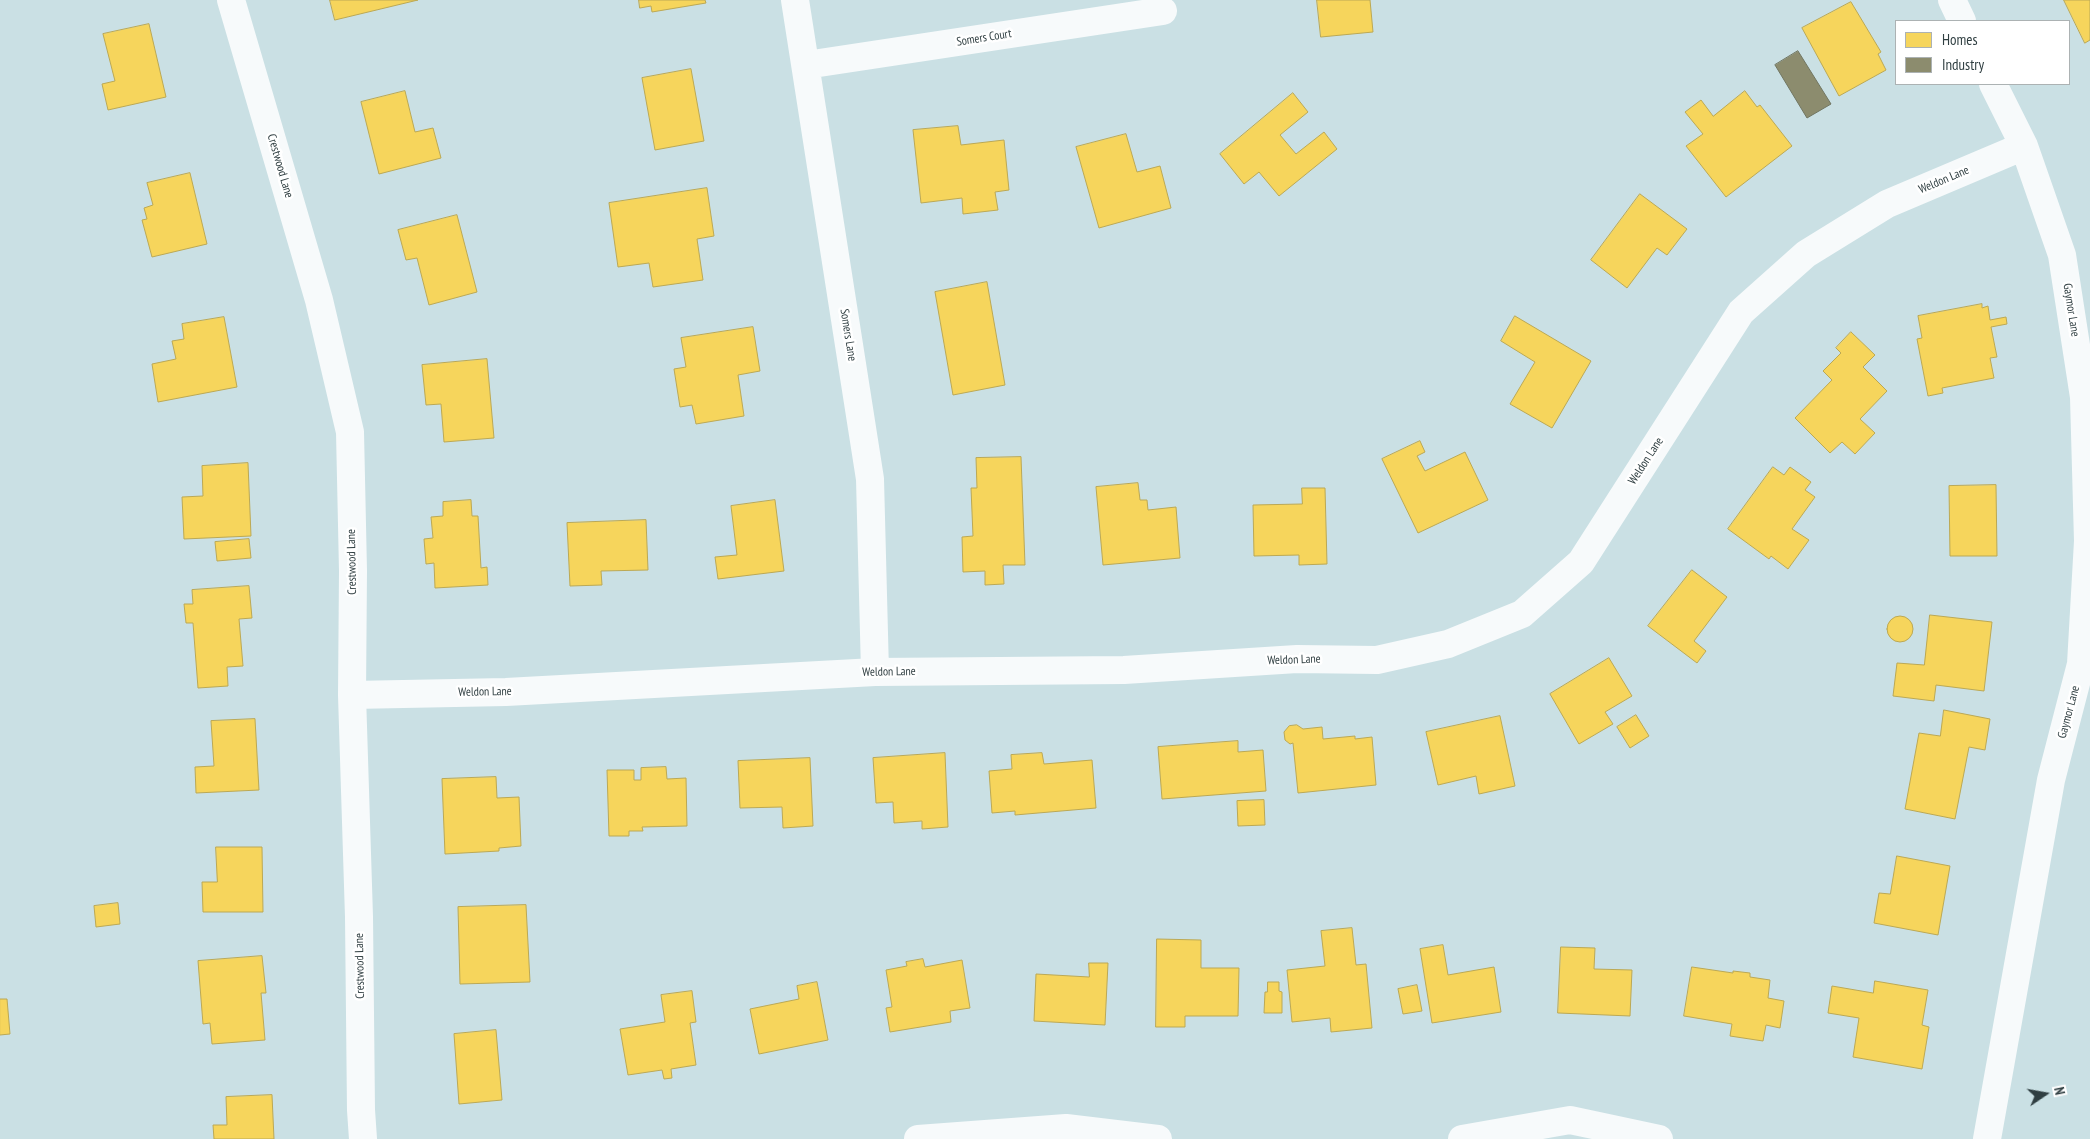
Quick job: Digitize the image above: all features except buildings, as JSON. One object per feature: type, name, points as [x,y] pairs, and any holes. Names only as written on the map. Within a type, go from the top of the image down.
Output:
[{"type":"street","name":"Crestwood Lane","points":[[231,0],[319,300],[350,432],[353,571],[352,695],[359,916],[361,1110],[364,1139]]},
{"type":"street","name":"Somers Lane","points":[[795,0],[870,479],[875,672]]},
{"type":"street","points":[[1952,0],[1962,20]]},
{"type":"street","name":"Somers Court","points":[[806,65],[1163,11]]},
{"type":"street","name":"Gaymor Lane","points":[[1987,1139],[2051,780],[2086,665],[2088,541],[2084,397],[2062,255],[2024,146],[1994,85]]},
{"type":"street","name":"Weldon Lane","points":[[352,695],[506,692],[875,672],[1124,670],[1298,659],[1377,660],[1448,644],[1522,614],[1581,562],[1741,312],[1806,254],[1887,204],[2024,146]]},
{"type":"street","points":[[1462,1139],[1570,1120],[1660,1139]]},
{"type":"street","points":[[918,1139],[1066,1134],[1158,1139]]}]
